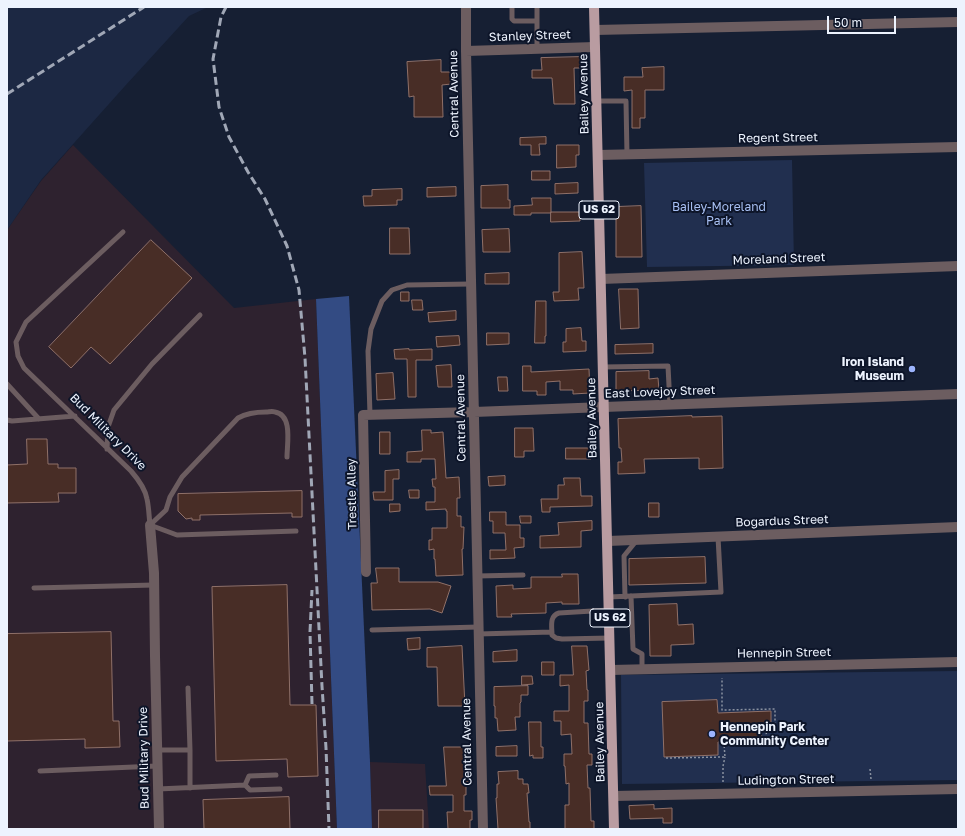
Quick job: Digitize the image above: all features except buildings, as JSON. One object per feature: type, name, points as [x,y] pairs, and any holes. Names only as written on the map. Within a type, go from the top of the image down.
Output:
[{"type":"main road","name":"Bailey Avenue","points":[[594,7],[614,829]]},
{"type":"street","name":"Central Avenue","points":[[466,7],[483,829]]},
{"type":"street","points":[[595,30],[958,22]]},
{"type":"street","name":"Stanley Street","points":[[466,51],[595,47]]},
{"type":"street","name":"Regent Street","points":[[598,155],[958,147]]},
{"type":"street","name":"Moreland Street","points":[[601,279],[958,266]]},
{"type":"street","name":"East Lovejoy Street","points":[[367,415],[958,394]]},
{"type":"street","name":"Trestle Alley","points":[[366,572],[367,415]]},
{"type":"street","name":"Bud Military Drive","points":[[150,526],[154,585],[159,829]]},
{"type":"street","name":"Bogardus Street","points":[[608,541],[958,528]]},
{"type":"street","name":"Hennepin Street","points":[[611,670],[958,662]]},
{"type":"street","name":"Ludington Street","points":[[614,796],[958,789]]},
{"type":"lane","points":[[512,7],[512,19],[514,21],[537,21]]},
{"type":"lane","points":[[537,7],[538,49]]},
{"type":"lane","points":[[597,102],[626,101],[627,154]]},
{"type":"lane","name":"Bud Military Drive","points":[[123,232],[26,322],[16,342],[18,356],[24,368],[139,480],[147,499],[150,526]]},
{"type":"lane","name":"Trestle Alley","points":[[367,415],[368,351],[371,329],[382,301],[392,290],[407,285],[471,284]]},
{"type":"lane","points":[[107,449],[108,428],[114,410],[152,364],[200,315]]},
{"type":"lane","points":[[603,367],[668,366],[670,405]]},
{"type":"lane","points":[[7,384],[39,419]]},
{"type":"lane","points":[[287,457],[287,425],[283,416],[274,411],[245,414],[238,418],[182,477],[170,497],[166,510],[150,526],[177,535],[296,531]]},
{"type":"lane","points":[[7,420],[12,421],[75,416]]},
{"type":"lane","points":[[609,597],[721,592],[718,537]]},
{"type":"lane","points":[[625,597],[624,556],[638,540]]},
{"type":"lane","points":[[477,576],[523,575]]},
{"type":"lane","points":[[34,588],[154,585]]},
{"type":"lane","points":[[631,596],[633,649],[642,654],[642,670]]},
{"type":"lane","points":[[609,610],[559,613],[554,615],[552,619],[552,635],[556,638],[562,639],[610,638]]},
{"type":"lane","points":[[610,623],[632,623]]},
{"type":"lane","points":[[372,630],[552,632]]},
{"type":"lane","points":[[188,688],[190,788]]},
{"type":"lane","points":[[157,750],[190,750]]},
{"type":"lane","points":[[40,771],[157,766]]},
{"type":"lane","points":[[245,785],[249,776],[276,775]]},
{"type":"lane","points":[[158,789],[245,785],[250,790],[280,789]]},
{"type":"path","points":[[722,677],[722,710],[775,709],[776,726],[766,729],[766,743],[724,744],[725,757],[723,766],[723,782]]},
{"type":"path","points":[[666,758],[725,757]]},
{"type":"path","points":[[870,769],[871,779]]},
{"type":"shaded area","points":[[7,7],[208,7],[189,16],[125,86],[41,180],[7,230]]},
{"type":"shaded area","points":[[73,145],[234,308],[316,299],[337,829],[7,829],[7,230],[41,181]]},
{"type":"shaded area","points":[[349,296],[372,829],[337,829],[316,299]]},
{"type":"shaded area","points":[[370,762],[425,764],[429,829],[372,829]]},
{"type":"green space","name":"Bailey-Moreland Park","points":[[792,160],[794,265],[647,267],[644,163]]},
{"type":"green space","points":[[958,671],[958,780],[622,784],[621,675]]},
{"type":"railway","points":[[7,94],[144,7]]},
{"type":"railway","points":[[226,7],[221,17],[213,59],[219,107],[229,137],[265,199],[287,246],[299,290],[305,358],[329,829]]},
{"type":"railway","points":[[312,590],[310,632],[312,704]]},
{"type":"place","name":"Iron Island Museum","points":[[912,369]]},
{"type":"place","name":"Hennepin Park Community Center","points":[[712,734]]}]
